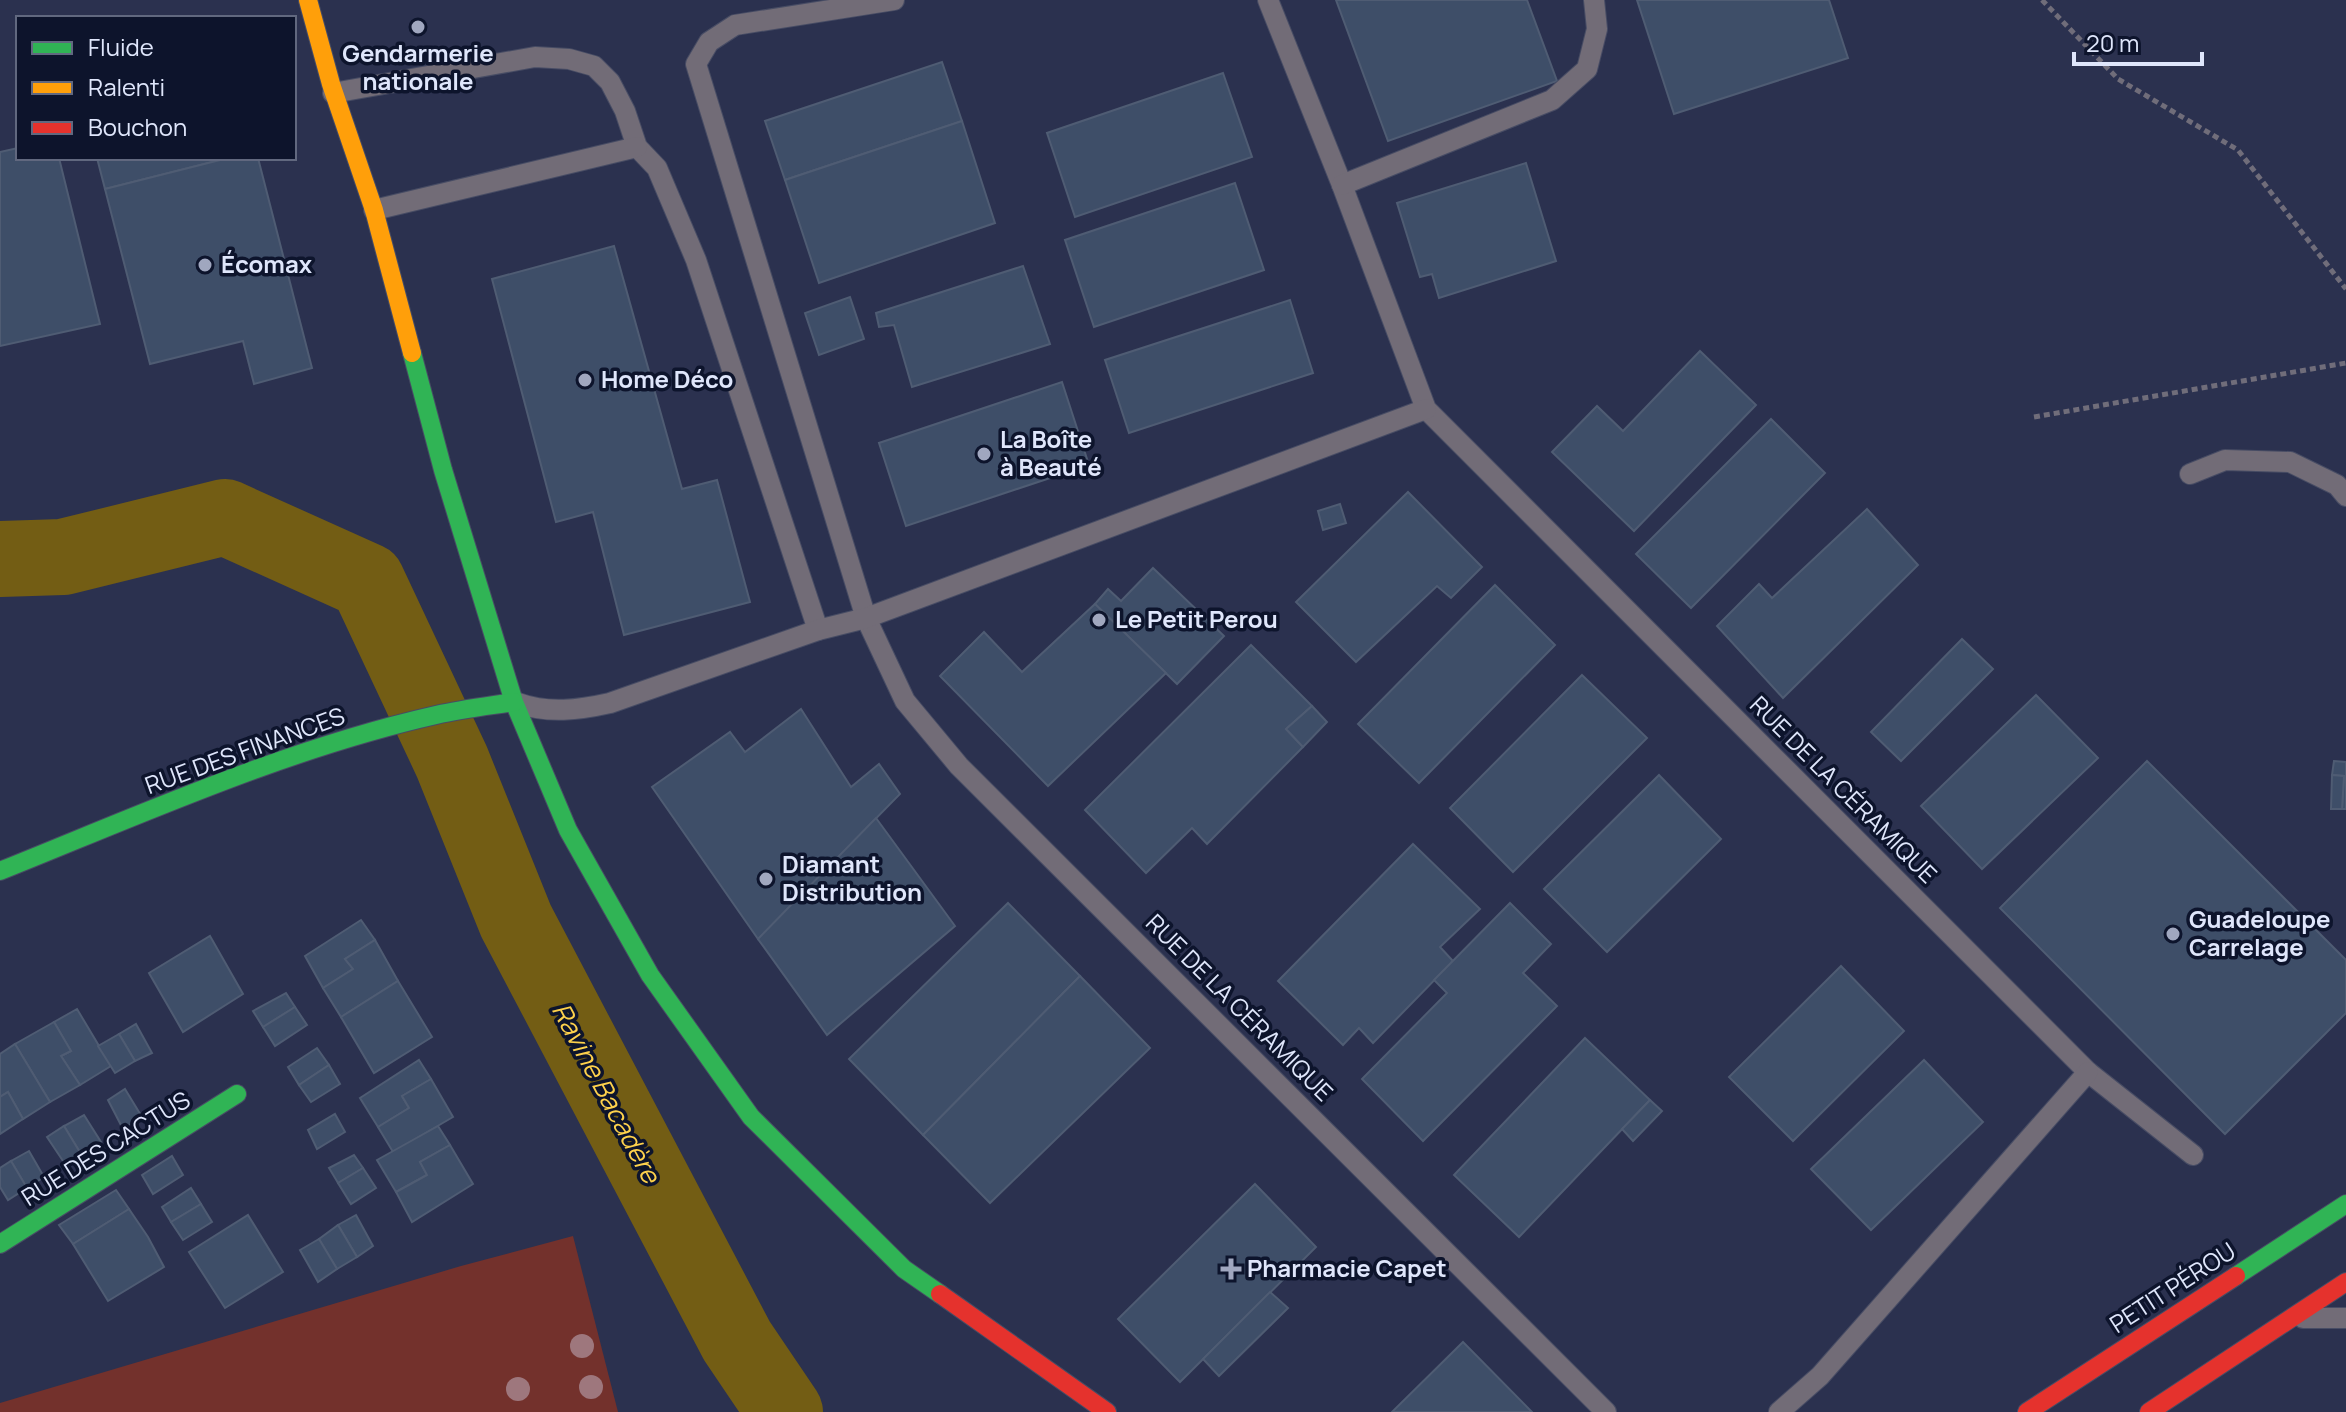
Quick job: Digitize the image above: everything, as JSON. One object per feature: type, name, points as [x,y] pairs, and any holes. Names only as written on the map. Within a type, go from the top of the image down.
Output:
[{"type":"main road","points":[[308,0],[333,93],[374,210],[443,470],[514,702],[568,830],[643,962],[751,1117],[904,1269],[1107,1412]]},
{"type":"main road","name":"RUE DES FINANCES","points":[[0,871],[314,750],[434,715],[514,702]]},
{"type":"main road","name":"RUE DES CACTUS","points":[[0,1244],[237,1094]]},
{"type":"main road","name":"PETIT PÉROU","points":[[2027,1412],[2346,1204]]},
{"type":"main road","points":[[2149,1412],[2346,1282]]},
{"type":"lane","name":"RUE DE LA CÉRAMIQUE","points":[[894,0],[735,25],[709,42],[696,64],[866,618],[905,701],[959,766],[1606,1412]]},
{"type":"lane","points":[[514,702],[542,711],[594,707],[818,630],[866,618],[1426,409],[1268,0]]},
{"type":"lane","points":[[1342,185],[1552,100],[1587,69],[1597,29],[1594,0]]},
{"type":"lane","points":[[333,93],[535,57],[569,59],[594,66],[610,82],[625,111],[637,147],[657,168],[696,260],[818,630]]},
{"type":"lane","points":[[374,210],[637,147]]},
{"type":"lane","name":"RUE DE LA CÉRAMIQUE","points":[[1426,409],[2088,1072],[2193,1155]]},
{"type":"lane","points":[[2190,474],[2225,460],[2290,462],[2337,485],[2346,496]]},
{"type":"lane","points":[[1779,1412],[1820,1376],[2088,1072]]},
{"type":"lane","points":[[2291,1318],[2346,1318]]},
{"type":"path","points":[[2042,0],[2118,79],[2238,150],[2346,289]]},
{"type":"path","points":[[2034,417],[2346,363]]},
{"type":"shaded area","points":[[573,1236],[618,1412],[0,1412],[0,1403],[461,1266]]},
{"type":"building","points":[[1336,0],[1527,0],[1557,81],[1388,141]]},
{"type":"building","points":[[1637,0],[1829,0],[1848,58],[1674,114]]},
{"type":"building","points":[[942,62],[962,121],[785,180],[765,121]]},
{"type":"building","points":[[1223,73],[1252,157],[1075,217],[1047,133]]},
{"type":"building","points":[[962,121],[995,223],[819,283],[785,180]]},
{"type":"building","points":[[16,148],[16,160],[59,160],[100,324],[0,346],[0,152]]},
{"type":"building","points":[[98,160],[220,160],[105,189]]},
{"type":"building","name":"Écomax","points":[[220,160],[259,160],[312,368],[254,384],[243,341],[150,364],[105,189]]},
{"type":"building","points":[[1526,163],[1556,261],[1439,298],[1432,274],[1420,277],[1397,203]]},
{"type":"building","points":[[1235,183],[1264,270],[1094,327],[1065,240]]},
{"type":"building","name":"Home Déco","points":[[614,246],[682,489],[717,480],[750,602],[624,635],[593,512],[556,522],[492,279]]},
{"type":"building","points":[[1023,266],[1050,344],[912,387],[894,325],[879,327],[876,313]]},
{"type":"building","points":[[850,297],[864,339],[819,355],[805,313]]},
{"type":"building","points":[[1290,300],[1313,373],[1129,433],[1105,360]]},
{"type":"building","points":[[1700,351],[1756,405],[1634,531],[1552,452],[1597,406],[1623,431]]},
{"type":"building","name":"La Boîte à Beauté","points":[[1062,382],[1089,465],[906,526],[879,443]]},
{"type":"building","points":[[1771,419],[1825,473],[1691,608],[1636,554]]},
{"type":"building","points":[[1408,492],[1482,567],[1451,598],[1437,586],[1356,662],[1296,602]]},
{"type":"building","points":[[1340,504],[1346,523],[1323,530],[1318,511]]},
{"type":"building","points":[[1867,509],[1918,565],[1783,698],[1717,626],[1759,584],[1772,598]]},
{"type":"building","points":[[1153,568],[1224,636],[1177,684],[1095,604],[1108,589],[1121,601]]},
{"type":"building","points":[[1495,585],[1555,645],[1419,783],[1358,724]]},
{"type":"building","points":[[1095,604],[1166,673],[1048,786],[940,676],[984,632],[1022,672]]},
{"type":"building","points":[[1962,639],[1993,669],[1901,761],[1871,732]]},
{"type":"building","points":[[1251,645],[1312,706],[1286,729],[1303,747],[1207,844],[1192,828],[1146,873],[1085,810]]},
{"type":"building","points":[[1582,675],[1647,738],[1513,872],[1450,808]]},
{"type":"building","points":[[2036,695],[2098,758],[1982,869],[1921,806]]},
{"type":"building","points":[[1312,706],[1327,722],[1303,747],[1286,729]]},
{"type":"building","name":"Diamant Distribution","points":[[801,709],[851,787],[879,764],[900,794],[758,939],[652,787],[730,732],[745,752]]},
{"type":"building","name":"Guadeloupe Carrelage","points":[[2147,761],[2346,960],[2346,1013],[2225,1134],[2000,908]]},
{"type":"building","points":[[2334,761],[2346,762],[2346,809],[2342,809],[2344,776],[2332,775]]},
{"type":"building","points":[[1659,775],[1721,839],[1607,952],[1544,889]]},
{"type":"building","points":[[2332,775],[2344,776],[2342,809],[2331,809]]},
{"type":"building","points":[[876,818],[955,926],[827,1035],[758,939]]},
{"type":"building","points":[[1413,844],[1480,909],[1440,947],[1453,961],[1373,1043],[1359,1028],[1343,1045],[1278,981]]},
{"type":"building","points":[[1008,903],[1080,976],[923,1135],[849,1059]]},
{"type":"building","points":[[1510,903],[1551,944],[1523,973],[1557,1006],[1423,1141],[1362,1079],[1447,993],[1434,980]]},
{"type":"building","points":[[361,920],[375,940],[345,959],[353,969],[323,988],[305,956]]},
{"type":"building","points":[[210,936],[243,994],[183,1032],[149,973]]},
{"type":"building","points":[[375,940],[398,981],[341,1017],[323,988],[353,969],[345,959]]},
{"type":"building","points":[[1841,966],[1904,1031],[1793,1141],[1729,1077]]},
{"type":"building","points":[[1080,976],[1150,1048],[990,1203],[923,1135]]},
{"type":"building","points":[[398,981],[432,1037],[374,1073],[341,1017]]},
{"type":"building","points":[[286,993],[295,1007],[263,1027],[253,1011]]},
{"type":"building","points":[[295,1007],[307,1025],[275,1046],[263,1027]]},
{"type":"building","points":[[77,1009],[111,1066],[80,1085],[61,1056],[71,1051],[54,1022]]},
{"type":"building","points":[[54,1022],[71,1051],[61,1056],[80,1085],[50,1102],[15,1044]]},
{"type":"building","points":[[136,1024],[152,1053],[135,1061],[119,1034]]},
{"type":"building","points":[[119,1034],[135,1061],[115,1073],[98,1046]]},
{"type":"building","points":[[1585,1038],[1650,1100],[1519,1237],[1454,1175]]},
{"type":"building","points":[[15,1044],[50,1102],[23,1119],[8,1092],[0,1097],[0,1054]]},
{"type":"building","points":[[317,1048],[329,1065],[299,1085],[288,1067]]},
{"type":"building","points":[[419,1060],[431,1079],[402,1096],[409,1108],[378,1127],[360,1098]]},
{"type":"building","points":[[1924,1060],[1983,1122],[1871,1230],[1811,1169]]},
{"type":"building","points":[[329,1065],[340,1084],[311,1102],[299,1085]]},
{"type":"building","points":[[431,1079],[453,1117],[393,1152],[378,1127],[409,1108],[402,1096]]},
{"type":"building","points":[[125,1089],[142,1117],[123,1129],[108,1100]]},
{"type":"building","points":[[8,1092],[23,1119],[0,1134],[0,1097]]},
{"type":"building","points":[[1650,1100],[1662,1111],[1633,1141],[1622,1129]]},
{"type":"building","points":[[335,1114],[345,1132],[317,1149],[308,1130]]},
{"type":"building","points":[[84,1115],[101,1142],[81,1154],[64,1126]]},
{"type":"building","points":[[64,1126],[81,1154],[65,1164],[47,1137]]},
{"type":"building","points":[[438,1126],[450,1145],[420,1162],[427,1175],[396,1192],[377,1160]]},
{"type":"building","points":[[450,1145],[473,1184],[412,1222],[396,1192],[427,1175],[420,1162]]},
{"type":"building","points":[[29,1151],[44,1177],[27,1188],[11,1161]]},
{"type":"building","points":[[354,1155],[363,1168],[338,1183],[329,1168]]},
{"type":"building","points":[[172,1156],[183,1175],[153,1194],[142,1175]]},
{"type":"building","points":[[11,1161],[27,1188],[8,1200],[0,1187],[0,1168]]},
{"type":"building","points":[[363,1168],[376,1188],[351,1204],[338,1183]]},
{"type":"building","name":"Pharmacie Capet","points":[[1255,1184],[1316,1247],[1180,1382],[1118,1319]]},
{"type":"building","points":[[191,1188],[201,1204],[171,1222],[162,1207]]},
{"type":"building","points":[[116,1190],[129,1209],[73,1244],[59,1225]]},
{"type":"building","points":[[201,1204],[212,1222],[183,1240],[171,1222]]},
{"type":"building","points":[[129,1209],[164,1267],[108,1301],[73,1244]]},
{"type":"building","points":[[248,1215],[283,1272],[225,1308],[189,1252]]},
{"type":"building","points":[[356,1215],[373,1246],[357,1257],[338,1225]]},
{"type":"building","points":[[338,1225],[357,1257],[337,1269],[319,1239]]},
{"type":"building","points":[[319,1239],[337,1269],[318,1282],[300,1250]]},
{"type":"building","points":[[1270,1292],[1288,1308],[1219,1376],[1203,1359]]},
{"type":"building","points":[[1463,1342],[1532,1412],[1392,1412]]},
{"type":"waterway","name":"Ravine Bacadère","points":[[0,559],[63,557],[225,517],[367,581],[452,762],[516,921],[737,1341],[785,1412]]},
{"type":"traffic: fast","points":[[412,353],[443,470],[514,702],[568,830],[650,975],[751,1117],[904,1269],[940,1294]]},
{"type":"traffic: fast","points":[[0,871],[270,764],[380,729],[465,709],[514,702]]},
{"type":"traffic: fast","points":[[0,1244],[237,1094]]},
{"type":"traffic: fast","points":[[2236,1276],[2346,1204]]},
{"type":"traffic: slow","points":[[308,0],[331,84],[374,210],[412,353]]},
{"type":"traffic: jam","points":[[2027,1412],[2236,1276]]},
{"type":"traffic: jam","points":[[2149,1412],[2346,1282]]},
{"type":"traffic: jam","points":[[940,1294],[1107,1412]]},
{"type":"place","name":"Gendarmerie nationale","points":[[418,27]]},
{"type":"place","name":"Écomax","points":[[205,265]]},
{"type":"place","name":"Home Déco","points":[[585,380]]},
{"type":"place","name":"La Boîte à Beauté","points":[[984,454]]},
{"type":"place","name":"Le Petit Perou","points":[[1099,620]]},
{"type":"place","name":"Diamant Distribution","points":[[766,879]]},
{"type":"place","name":"Guadeloupe Carrelage","points":[[2173,934]]},
{"type":"place","name":"Pharmacie Capet","points":[[1231,1269]]}]
